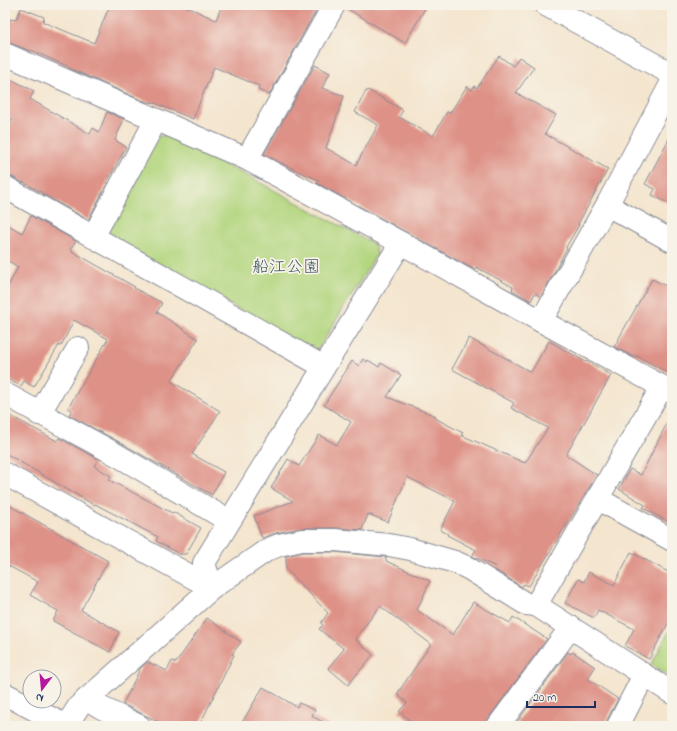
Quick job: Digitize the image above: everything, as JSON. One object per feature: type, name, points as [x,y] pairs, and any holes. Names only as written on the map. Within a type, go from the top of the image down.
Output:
[{"type":"street","points":[[247,159],[334,5]]},
{"type":"street","points":[[546,5],[672,74]]},
{"type":"street","points":[[5,54],[247,159],[667,389],[598,499],[536,606]]},
{"type":"street","points":[[541,321],[607,205],[672,82]]},
{"type":"street","points":[[93,237],[156,120]]},
{"type":"street","points":[[5,187],[324,366]]},
{"type":"street","points":[[607,205],[672,241]]},
{"type":"street","points":[[212,588],[204,563],[401,243]]},
{"type":"street","points":[[39,414],[78,348]]},
{"type":"street","points":[[5,394],[39,414],[117,455],[229,521]]},
{"type":"street","points":[[5,474],[212,588]]},
{"type":"street","points":[[598,499],[672,540]]},
{"type":"street","points":[[5,694],[66,726],[79,706],[212,588],[267,550],[279,545],[302,540],[335,540],[389,545],[410,549],[455,562],[468,568],[526,604],[536,606],[571,627],[672,693]]},
{"type":"street","points":[[498,726],[571,627]]},
{"type":"street","points":[[618,726],[644,675]]},
{"type":"street","points":[[87,699],[138,726]]},
{"type":"green space","name":"船江公園","points":[[164,135],[246,175],[374,244],[377,254],[319,348],[313,351],[106,235],[149,140]]},
{"type":"green space","points":[[672,626],[672,677],[651,665]]},
{"type":"building","points":[[110,5],[183,5],[216,20],[222,5],[319,5],[269,95],[258,90],[259,86],[214,67],[193,119],[152,102],[141,100],[31,50],[30,51],[5,41],[5,31],[10,19],[16,20],[21,8],[44,17],[43,22],[94,43]]},
{"type":"building","points":[[346,5],[427,5],[405,43],[346,8]]},
{"type":"building","points":[[499,56],[513,66],[519,57],[534,67],[516,93],[556,115],[545,134],[608,169],[541,297],[535,293],[531,301],[512,290],[513,287],[476,267],[475,270],[317,183],[319,180],[295,170],[264,154],[315,65],[330,73],[322,88],[344,96],[326,148],[356,165],[378,125],[355,112],[366,91],[368,90],[403,110],[399,117],[433,136],[447,112],[450,113],[467,86],[472,90],[474,86],[477,88]]},
{"type":"building","points":[[5,76],[34,91],[30,99],[90,134],[93,128],[99,132],[107,112],[124,119],[115,140],[126,147],[88,220],[25,183],[11,176],[5,175],[5,134],[13,120],[5,116]]},
{"type":"building","points":[[672,133],[672,205],[652,195],[655,189],[645,184]]},
{"type":"building","points":[[31,216],[76,241],[70,250],[162,303],[157,312],[198,339],[171,381],[220,411],[192,454],[224,472],[212,495],[69,415],[72,410],[68,408],[108,339],[74,320],[61,346],[59,345],[34,387],[24,381],[21,386],[5,378],[5,292],[18,267],[5,259],[5,223],[22,233]]},
{"type":"building","points":[[652,279],[672,289],[672,375],[635,355],[634,357],[614,347]]},
{"type":"building","points":[[469,338],[531,372],[549,341],[611,375],[566,455],[597,475],[529,586],[524,584],[522,587],[495,570],[496,567],[472,556],[476,550],[440,530],[455,501],[407,477],[388,522],[368,514],[362,530],[302,528],[276,533],[262,538],[254,516],[293,501],[271,488],[288,459],[299,466],[319,435],[337,445],[351,422],[324,405],[352,361],[359,366],[363,359],[367,362],[368,360],[379,367],[381,363],[401,375],[387,397],[436,416],[435,418],[463,433],[461,435],[525,463],[548,428],[511,408],[514,403],[452,369]]},
{"type":"building","points":[[5,413],[57,441],[59,438],[98,459],[94,466],[111,476],[109,480],[172,513],[173,512],[201,528],[186,554],[179,554],[156,541],[158,537],[95,504],[94,505],[5,453]]},
{"type":"building","points":[[672,413],[672,524],[643,508],[645,505],[619,489],[630,469],[641,475]]},
{"type":"building","points":[[5,503],[108,561],[81,610],[119,632],[110,652],[53,621],[58,611],[30,595],[38,582],[5,564]]},
{"type":"building","points":[[303,552],[334,552],[386,557],[386,561],[430,581],[417,610],[453,635],[473,602],[510,623],[513,617],[547,639],[488,719],[486,726],[416,726],[399,711],[407,703],[397,694],[431,644],[380,606],[355,639],[373,655],[348,685],[328,668],[344,649],[319,629],[323,625],[321,623],[328,613],[286,569],[286,556]]},
{"type":"building","points":[[631,552],[672,574],[672,616],[649,659],[625,646],[634,629],[598,610],[594,618],[565,603],[578,579],[584,582],[589,572],[614,585]]},
{"type":"building","points":[[207,618],[241,642],[232,654],[234,655],[199,726],[166,726],[123,704],[141,667],[148,662],[167,671],[172,661],[176,663]]},
{"type":"building","points":[[568,652],[571,654],[573,652],[595,667],[588,679],[618,699],[607,720],[606,726],[522,726],[517,722]]},
{"type":"building","points":[[263,687],[297,707],[299,703],[315,710],[312,716],[330,726],[240,726]]}]
